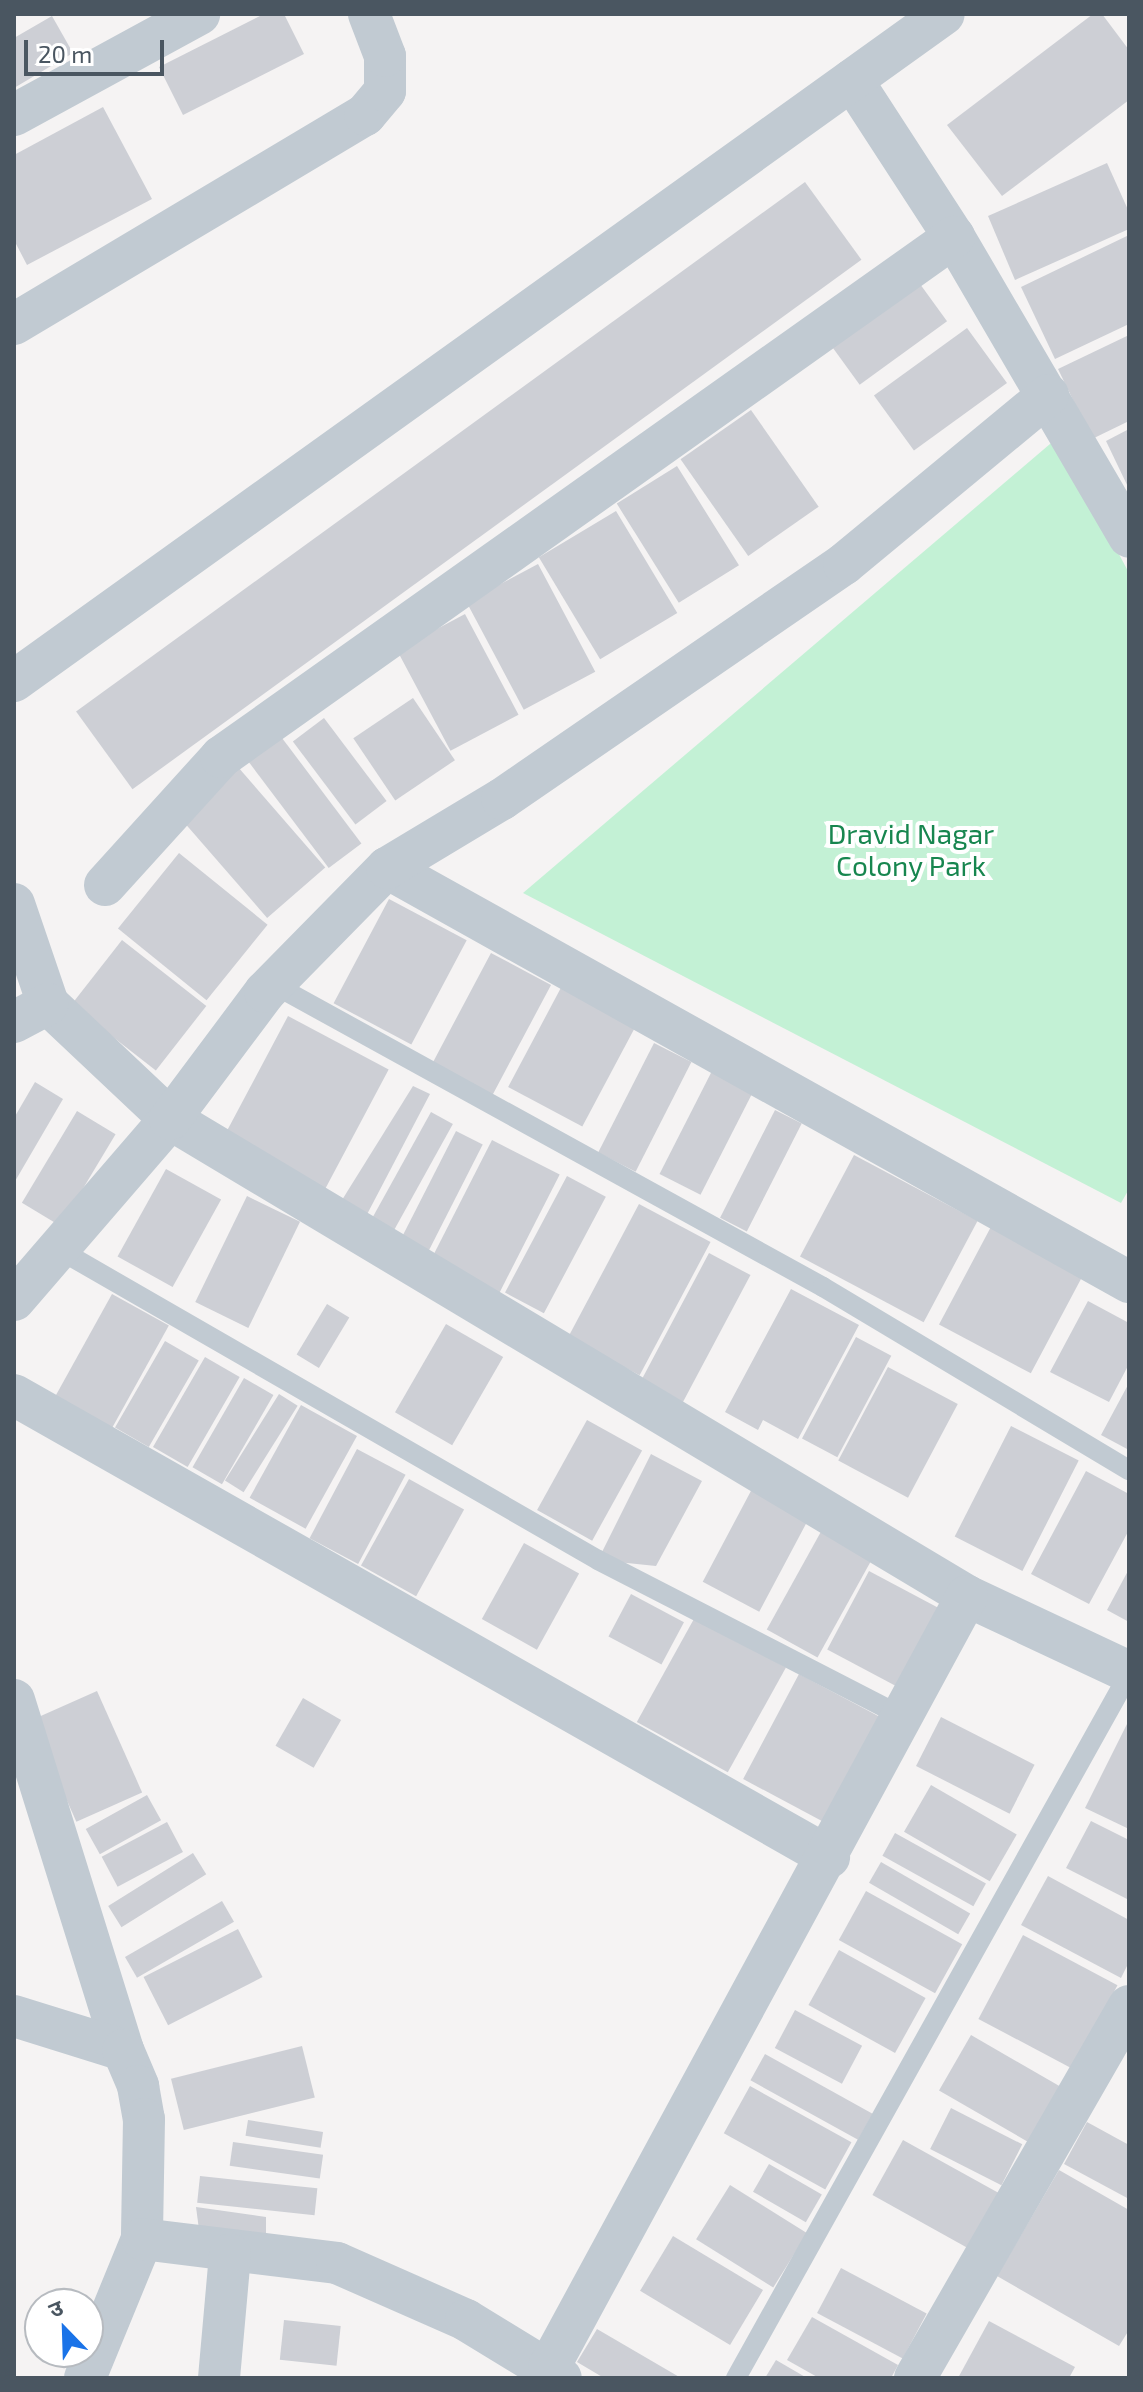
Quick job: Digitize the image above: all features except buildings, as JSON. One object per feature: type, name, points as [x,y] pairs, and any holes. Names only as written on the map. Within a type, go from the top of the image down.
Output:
[{"type":"street","points":[[14,115],[199,14]]},
{"type":"street","points":[[14,324],[365,115],[385,91],[385,56],[369,14]]},
{"type":"street","points":[[14,681],[944,14]]},
{"type":"street","points":[[852,80],[954,237],[1129,537]]},
{"type":"street","points":[[105,885],[221,757],[954,237]]},
{"type":"street","points":[[14,1300],[170,1119],[273,984],[387,868],[502,799],[844,564],[1048,395]]},
{"type":"street","points":[[387,868],[1129,1282]]},
{"type":"street","points":[[14,904],[31,1013],[170,1119],[967,1596],[1129,1673]]},
{"type":"street","points":[[14,1395],[829,1857]]},
{"type":"street","points":[[142,2239],[230,2254],[337,2263],[466,2320],[555,2372],[967,1596]]},
{"type":"street","points":[[14,1700],[123,2050],[138,2086],[144,2119],[142,2239],[85,2378]]},
{"type":"street","points":[[915,2378],[1129,2006]]},
{"type":"street","points":[[16,2023],[123,2050]]},
{"type":"street","points":[[219,2378],[230,2254]]},
{"type":"lane","points":[[273,984],[823,1287],[1129,1470]]},
{"type":"lane","points":[[58,1249],[598,1560],[903,1717]]},
{"type":"lane","points":[[736,2378],[1129,1673]]},
{"type":"green space","name":"Dravid Nagar Colony Park","points":[[1057,438],[1129,573],[1129,1189],[1121,1203],[523,893]]}]
